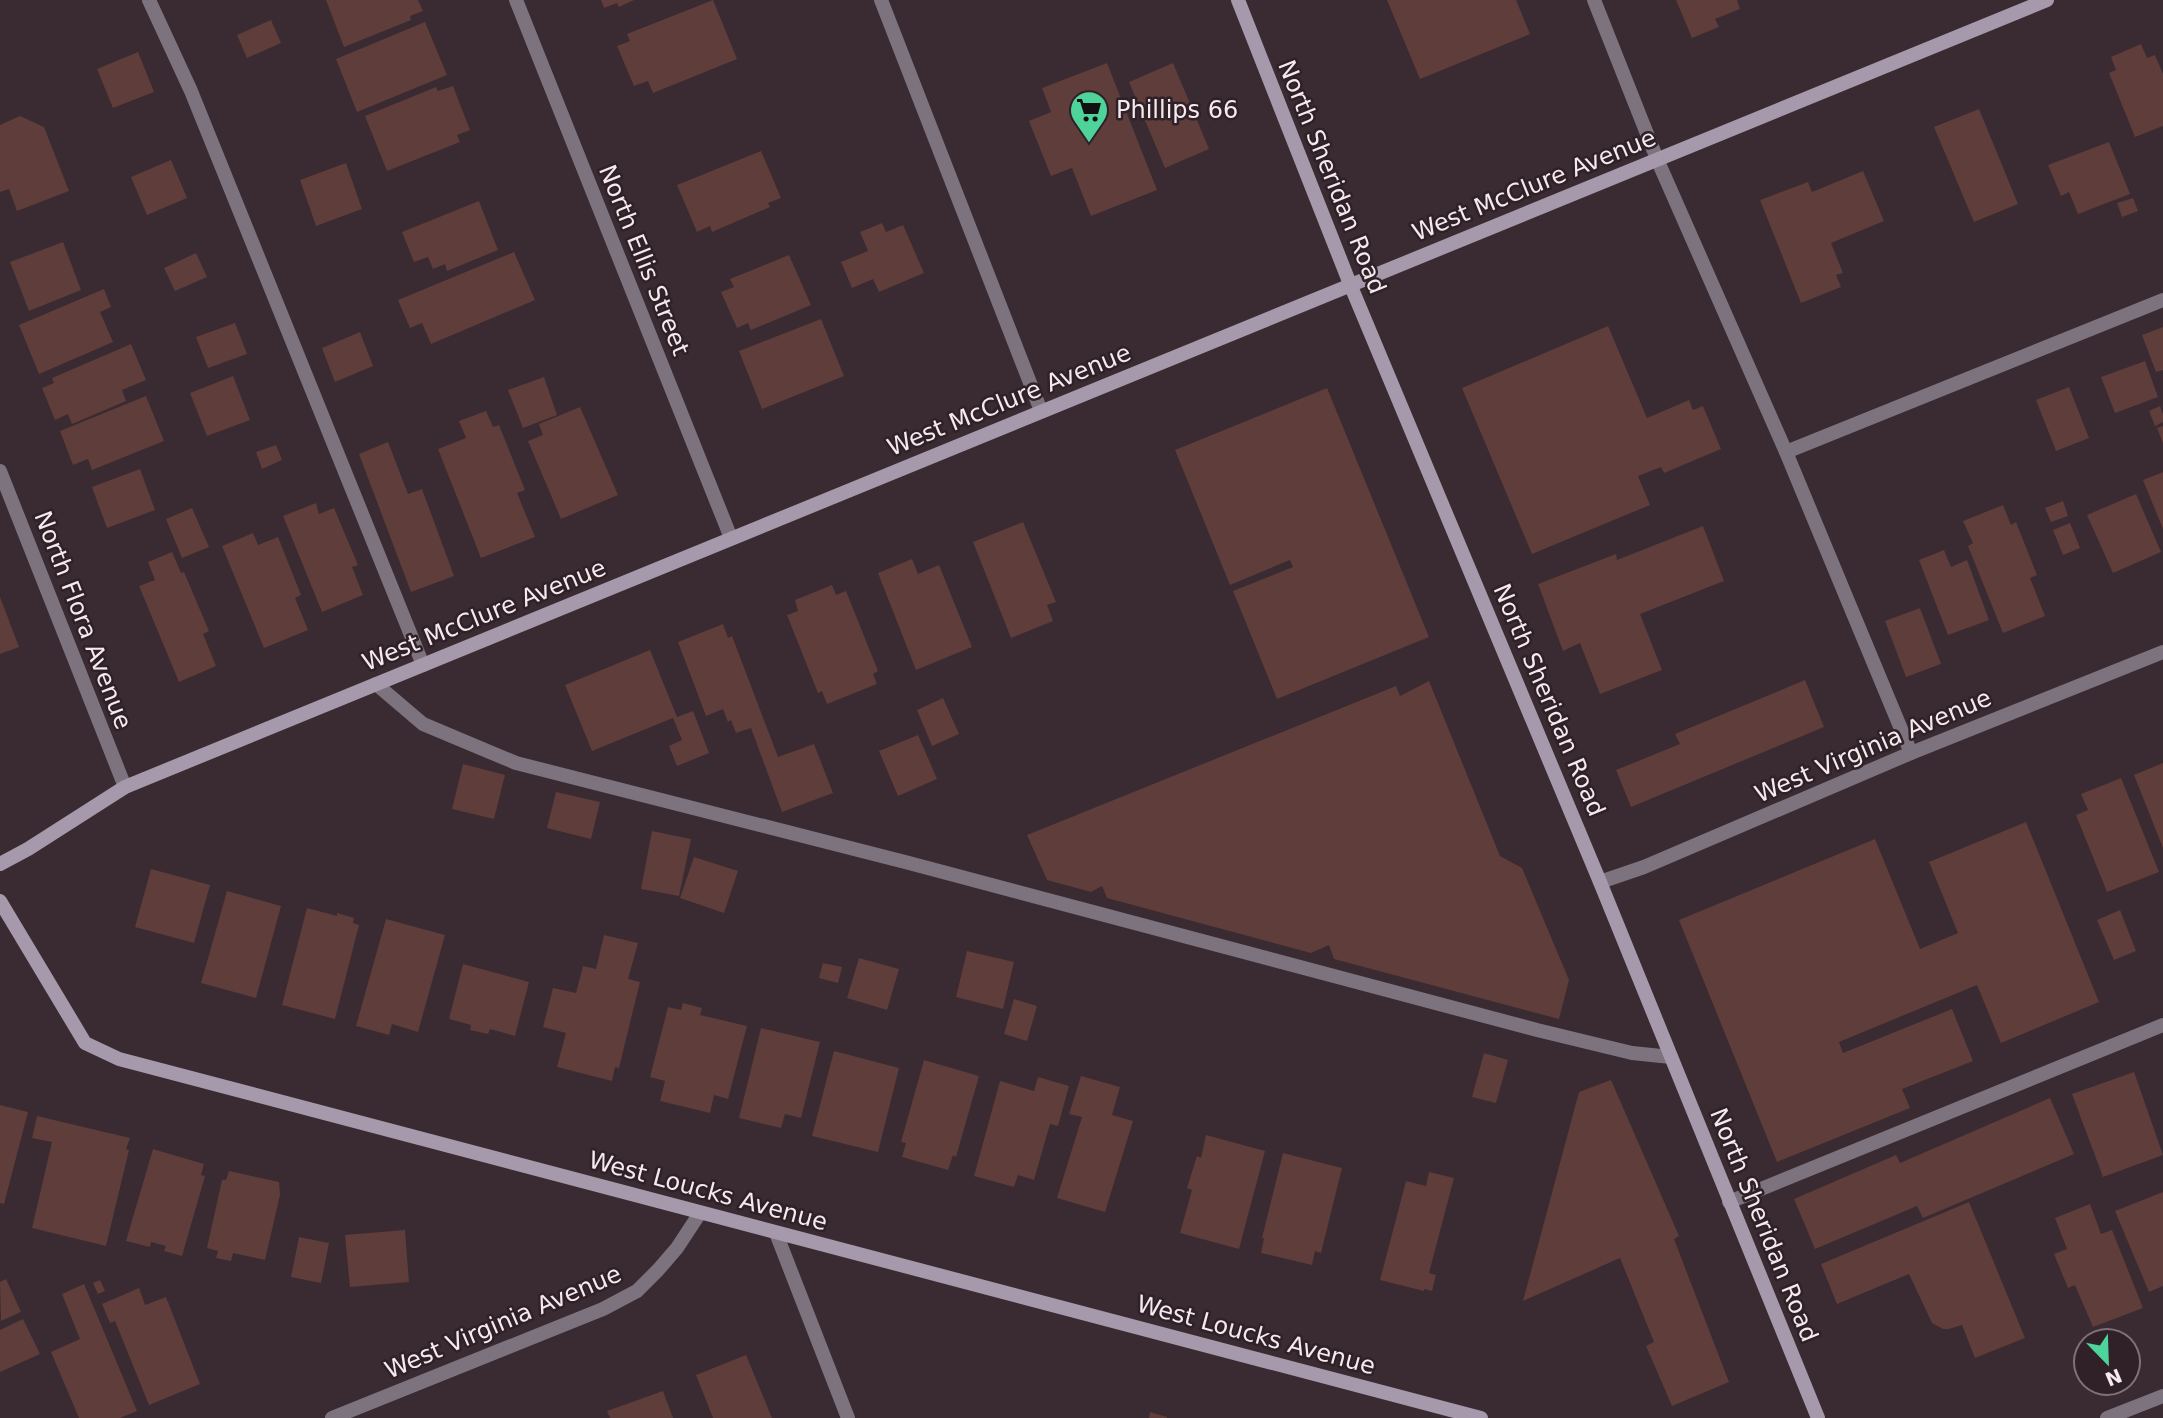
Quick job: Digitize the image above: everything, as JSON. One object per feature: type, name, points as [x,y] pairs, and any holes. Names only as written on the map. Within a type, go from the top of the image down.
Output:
[{"type":"street","points":[[149,0],[191,91],[423,665]]},
{"type":"street","name":"North Ellis Street","points":[[516,0],[731,538]]},
{"type":"street","points":[[881,0],[1041,411]]},
{"type":"street","name":"North Sheridan Road","points":[[1238,0],[1350,284],[1600,882],[1818,1418]]},
{"type":"street","points":[[1594,0],[1657,159],[1786,452],[1911,753]]},
{"type":"street","name":"West McClure Avenue","points":[[0,864],[125,787],[2047,0]]},
{"type":"street","points":[[1786,452],[2163,300]]},
{"type":"street","name":"North Flora Avenue","points":[[0,471],[125,787]]},
{"type":"street","name":"West Virginia Avenue","points":[[1600,882],[1643,867],[1911,753],[2163,652]]},
{"type":"street","points":[[376,684],[423,724],[516,763],[909,863],[1537,1030],[1632,1053],[1671,1057]]},
{"type":"street","name":"West Loucks Avenue","points":[[0,901],[85,1043],[119,1059],[1481,1418]]},
{"type":"street","points":[[1729,1202],[2163,1026]]},
{"type":"street","name":"West Virginia Avenue","points":[[332,1418],[603,1309],[637,1292],[671,1255],[700,1213]]},
{"type":"street","points":[[776,1233],[848,1418]]},
{"type":"street","points":[[2107,1418],[2163,1396]]},
{"type":"building","points":[[326,0],[418,0],[423,11],[410,16],[411,20],[344,47]]},
{"type":"building","points":[[601,0],[634,0],[619,7],[617,3],[604,8]]},
{"type":"building","points":[[713,0],[737,59],[653,93],[648,81],[634,86],[617,46],[630,41],[627,34]]},
{"type":"building","points":[[1387,0],[1516,0],[1530,34],[1420,79]]},
{"type":"building","points":[[1676,0],[1737,0],[1740,9],[1715,19],[1719,27],[1692,38]]},
{"type":"building","points":[[271,20],[281,43],[247,58],[237,35]]},
{"type":"building","points":[[425,22],[447,75],[357,112],[336,59]]},
{"type":"building","points":[[2141,44],[2147,58],[2155,55],[2163,74],[2163,126],[2135,137],[2109,73],[2116,70],[2111,57]]},
{"type":"building","points":[[138,52],[154,92],[113,108],[97,69]]},
{"type":"building","name":"Phillips 66","points":[[1107,63],[1157,190],[1091,216],[1072,168],[1051,176],[1029,121],[1051,112],[1042,88]]},
{"type":"building","name":"Phillips 66","points":[[1173,63],[1209,149],[1165,168],[1129,82]]},
{"type":"building","points":[[453,86],[470,130],[457,135],[460,142],[387,171],[365,116],[436,87],[438,91]]},
{"type":"building","points":[[1979,109],[2018,204],[1974,222],[1934,127]]},
{"type":"building","points":[[20,116],[44,127],[69,191],[17,211],[9,189],[0,192],[0,125]]},
{"type":"building","points":[[2109,142],[2130,194],[2078,214],[2069,192],[2061,196],[2048,165]]},
{"type":"building","points":[[761,151],[781,198],[768,203],[770,207],[712,232],[710,226],[697,232],[677,185]]},
{"type":"building","points":[[171,160],[187,198],[147,215],[131,177]]},
{"type":"building","points":[[346,163],[362,209],[316,226],[300,180]]},
{"type":"building","points":[[1863,171],[1884,221],[1831,243],[1843,273],[1836,275],[1841,287],[1801,303],[1760,200],[1808,182],[1812,192]]},
{"type":"building","points":[[2133,198],[2138,211],[2122,217],[2117,203]]},
{"type":"building","points":[[479,201],[498,250],[447,271],[445,264],[433,269],[428,257],[414,262],[402,232]]},
{"type":"building","points":[[882,223],[886,232],[903,225],[924,273],[879,292],[873,279],[852,288],[841,262],[868,251],[860,232]]},
{"type":"building","points":[[63,242],[81,290],[29,311],[10,262]]},
{"type":"building","points":[[514,252],[535,300],[431,344],[422,323],[410,328],[398,300]]},
{"type":"building","points":[[196,253],[207,277],[175,291],[164,268]]},
{"type":"building","points":[[789,255],[811,305],[751,330],[748,323],[737,328],[721,292],[734,287],[730,279]]},
{"type":"building","points":[[104,289],[111,307],[100,312],[113,342],[39,374],[19,325]]},
{"type":"building","points":[[821,319],[844,376],[762,409],[739,351]]},
{"type":"building","points":[[235,323],[247,354],[208,368],[196,337]]},
{"type":"building","points":[[1608,326],[1647,418],[1689,400],[1693,410],[1703,406],[1721,449],[1664,473],[1661,467],[1638,476],[1650,505],[1532,554],[1462,388]]},
{"type":"building","points":[[2163,327],[2163,370],[2156,372],[2142,335]]},
{"type":"building","points":[[360,332],[373,366],[335,382],[322,348]]},
{"type":"building","points":[[131,344],[146,380],[122,390],[126,401],[72,424],[68,414],[55,420],[42,388],[54,383],[52,378]]},
{"type":"building","points":[[2145,361],[2158,397],[2115,413],[2101,377]]},
{"type":"building","points":[[233,376],[250,420],[207,436],[190,393]]},
{"type":"building","points":[[544,377],[557,415],[523,428],[508,390]]},
{"type":"building","points":[[2069,387],[2089,438],[2056,451],[2036,400]]},
{"type":"building","points":[[1327,388],[1429,637],[1277,699],[1233,591],[1293,567],[1290,560],[1230,585],[1175,450]]},
{"type":"building","points":[[146,396],[164,441],[92,470],[88,459],[73,465],[60,431]]},
{"type":"building","points":[[2160,406],[2163,422],[2155,426],[2149,411]]},
{"type":"building","points":[[580,407],[618,495],[561,519],[528,441],[543,435],[539,424]]},
{"type":"building","points":[[486,411],[493,427],[499,425],[525,490],[517,493],[535,537],[481,558],[438,449],[466,438],[459,421]]},
{"type":"building","points":[[2163,426],[2163,443],[2157,428]]},
{"type":"building","points":[[388,442],[408,494],[422,489],[454,576],[411,592],[359,454]]},
{"type":"building","points":[[276,445],[282,460],[262,469],[256,452]]},
{"type":"building","points":[[140,469],[155,510],[107,528],[92,487]]},
{"type":"building","points":[[2163,472],[2163,529],[2143,480]]},
{"type":"building","points":[[2136,494],[2161,552],[2113,573],[2087,515]]},
{"type":"building","points":[[2063,501],[2068,516],[2051,522],[2045,508]]},
{"type":"building","points":[[316,503],[319,514],[334,508],[358,565],[352,567],[363,595],[322,612],[283,516]]},
{"type":"building","points":[[2003,505],[2011,525],[2016,522],[2037,575],[2030,578],[2045,616],[2003,633],[1968,546],[1973,543],[1963,521]]},
{"type":"building","points":[[192,508],[209,547],[182,558],[166,519]]},
{"type":"building","points":[[1023,522],[1056,602],[1047,605],[1053,621],[1011,638],[973,542]]},
{"type":"building","points":[[2070,523],[2080,548],[2063,555],[2053,530]]},
{"type":"building","points":[[1703,526],[1724,581],[1640,614],[1662,670],[1600,694],[1580,643],[1563,651],[1538,584],[1616,554],[1617,560]]},
{"type":"building","points":[[253,533],[258,545],[278,537],[301,595],[295,598],[308,630],[264,648],[222,546]]},
{"type":"building","points":[[1944,550],[1951,567],[1967,560],[1989,620],[1948,635],[1919,560]]},
{"type":"building","points":[[172,552],[181,573],[184,572],[209,631],[203,634],[216,666],[179,682],[139,586],[155,580],[148,562]]},
{"type":"building","points":[[912,559],[918,574],[939,565],[972,647],[916,670],[878,573]]},
{"type":"building","points":[[832,585],[836,595],[846,591],[878,671],[873,674],[877,684],[827,704],[822,691],[818,693],[787,615],[798,611],[795,600]]},
{"type":"building","points":[[0,597],[19,647],[0,654]]},
{"type":"building","points":[[1920,608],[1941,664],[1906,677],[1885,621]]},
{"type":"building","points":[[723,624],[728,638],[732,636],[778,757],[814,744],[833,793],[782,812],[751,728],[736,733],[723,709],[706,716],[678,642]]},
{"type":"building","points":[[650,650],[677,717],[693,711],[709,753],[677,766],[669,746],[682,740],[673,718],[592,751],[565,685]]},
{"type":"building","points":[[1805,680],[1824,727],[1631,807],[1616,770],[1680,744],[1675,734]]},
{"type":"building","points":[[1429,681],[1500,856],[1522,868],[1569,980],[1559,1019],[1334,959],[1329,945],[1311,953],[1107,898],[1102,886],[1091,892],[1047,880],[1027,835],[1396,686],[1400,696]]},
{"type":"building","points":[[943,698],[959,734],[932,746],[917,710]]},
{"type":"building","points":[[918,735],[937,779],[898,796],[879,751]]},
{"type":"building","points":[[2163,763],[2163,848],[2134,775]]},
{"type":"building","points":[[463,764],[505,775],[494,819],[452,809]]},
{"type":"building","points":[[2121,778],[2159,872],[2107,892],[2076,815],[2088,810],[2081,794]]},
{"type":"building","points":[[556,792],[600,802],[591,839],[547,828]]},
{"type":"building","points":[[2026,822],[2099,1002],[2001,1043],[1977,985],[1839,1042],[1843,1053],[1952,1009],[1973,1061],[1902,1089],[1910,1108],[1777,1162],[1679,920],[1875,839],[1920,949],[1958,933],[1929,862]]},
{"type":"building","points":[[652,831],[691,839],[679,896],[641,889]]},
{"type":"building","points":[[694,857],[738,871],[724,913],[680,898]]},
{"type":"building","points":[[151,869],[210,885],[194,943],[135,927]]},
{"type":"building","points":[[227,891],[281,906],[256,998],[201,983]]},
{"type":"building","points":[[307,908],[354,918],[353,923],[359,925],[335,1019],[282,1005]]},
{"type":"building","points":[[2120,910],[2136,951],[2114,960],[2097,920]]},
{"type":"building","points":[[386,919],[445,935],[418,1032],[392,1024],[389,1035],[356,1026]]},
{"type":"building","points":[[604,935],[638,943],[628,979],[640,982],[619,1068],[615,1067],[612,1081],[557,1067],[566,1033],[543,1027],[553,988],[576,993],[583,966],[596,969]]},
{"type":"building","points":[[967,951],[1014,962],[1003,1009],[956,997]]},
{"type":"building","points":[[859,958],[899,969],[887,1010],[847,998]]},
{"type":"building","points":[[823,963],[842,967],[838,983],[819,978]]},
{"type":"building","points":[[463,964],[529,982],[515,1036],[490,1029],[488,1034],[470,1030],[471,1025],[449,1019]]},
{"type":"building","points":[[1014,999],[1037,1006],[1027,1041],[1004,1034]]},
{"type":"building","points":[[683,1003],[702,1008],[700,1015],[747,1026],[728,1099],[714,1095],[710,1113],[660,1101],[665,1081],[650,1077],[668,1007],[681,1010]]},
{"type":"building","points":[[761,1028],[820,1042],[801,1118],[785,1114],[781,1128],[739,1118]]},
{"type":"building","points":[[834,1051],[899,1068],[878,1152],[812,1136]]},
{"type":"building","points":[[1484,1053],[1508,1060],[1496,1103],[1472,1097]]},
{"type":"building","points":[[924,1060],[979,1076],[956,1157],[953,1155],[948,1170],[902,1157],[906,1143],[901,1142]]},
{"type":"building","points":[[2134,1072],[2163,1155],[2103,1177],[2072,1094]]},
{"type":"building","points":[[1081,1076],[1120,1087],[1112,1115],[1133,1121],[1105,1212],[1057,1198],[1082,1117],[1069,1114]]},
{"type":"building","points":[[1038,1077],[1069,1086],[1058,1126],[1050,1124],[1034,1180],[1018,1175],[1014,1187],[974,1176],[1000,1081],[1034,1091]]},
{"type":"building","points":[[1611,1080],[1679,1236],[1674,1239],[1729,1382],[1672,1406],[1646,1346],[1654,1342],[1620,1258],[1523,1301],[1579,1092]]},
{"type":"building","points":[[2050,1098],[2074,1154],[1923,1218],[1917,1206],[1815,1249],[1794,1199],[1896,1155],[1900,1163]]},
{"type":"building","points":[[0,1105],[28,1112],[4,1204],[0,1203]]},
{"type":"building","points":[[37,1116],[130,1138],[106,1246],[32,1228],[52,1142],[32,1138]]},
{"type":"building","points":[[1206,1135],[1265,1151],[1239,1249],[1180,1233],[1192,1190],[1187,1188],[1197,1156],[1201,1158]]},
{"type":"building","points":[[153,1149],[204,1164],[201,1175],[205,1176],[182,1256],[164,1251],[166,1246],[151,1242],[150,1247],[126,1241]]},
{"type":"building","points":[[1283,1153],[1342,1168],[1321,1253],[1315,1251],[1312,1265],[1261,1253],[1262,1238]]},
{"type":"building","points":[[229,1171],[279,1182],[280,1195],[265,1260],[233,1253],[231,1261],[216,1258],[218,1251],[207,1248],[222,1180],[226,1180]]},
{"type":"building","points":[[1429,1172],[1454,1178],[1429,1273],[1436,1275],[1432,1291],[1424,1291],[1380,1280],[1406,1181],[1426,1186]]},
{"type":"building","points":[[2163,1192],[2163,1286],[2149,1292],[2115,1211]]},
{"type":"building","points":[[1969,1202],[2025,1338],[1975,1358],[1962,1325],[1943,1329],[1932,1323],[1909,1274],[1837,1304],[1821,1264]]},
{"type":"building","points":[[2090,1204],[2101,1234],[2112,1230],[2143,1308],[2093,1327],[2075,1285],[2068,1288],[2054,1254],[2067,1249],[2055,1218]]},
{"type":"building","points":[[405,1230],[409,1282],[350,1287],[345,1235]]},
{"type":"building","points":[[299,1237],[329,1243],[321,1283],[291,1277]]},
{"type":"building","points":[[6,1279],[21,1312],[1,1321],[0,1282]]},
{"type":"building","points":[[100,1280],[105,1291],[98,1294],[93,1283]]},
{"type":"building","points":[[84,1284],[137,1411],[120,1418],[79,1418],[51,1352],[80,1339],[62,1294]]},
{"type":"building","points":[[139,1288],[145,1305],[166,1297],[200,1384],[149,1405],[115,1321],[110,1323],[102,1304]]},
{"type":"building","points":[[23,1319],[40,1354],[0,1372],[0,1330]]},
{"type":"building","points":[[746,1355],[772,1418],[713,1418],[696,1375]]},
{"type":"building","points":[[663,1391],[673,1418],[610,1418],[607,1411]]},
{"type":"building","points":[[1150,1412],[1167,1417],[1167,1418],[1149,1418]]},
{"type":"place","name":"Phillips 66","points":[[1089,144]]}]
